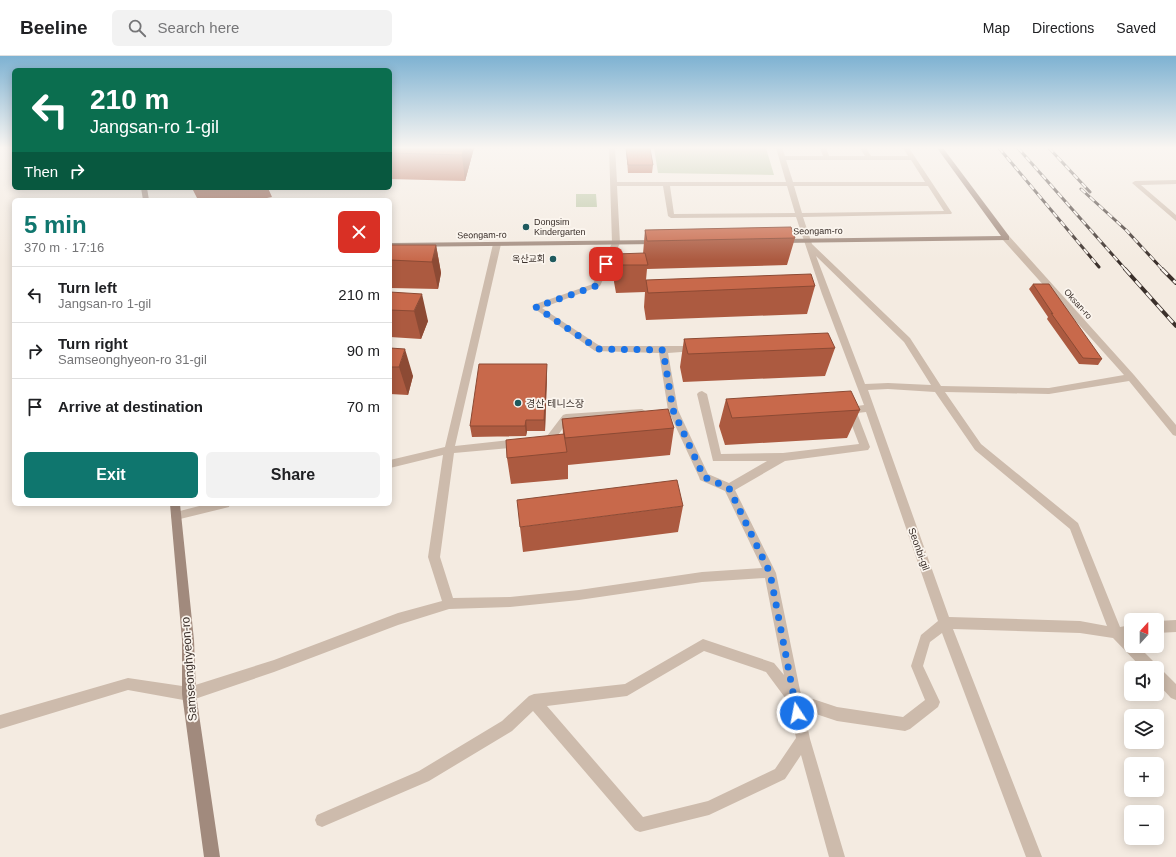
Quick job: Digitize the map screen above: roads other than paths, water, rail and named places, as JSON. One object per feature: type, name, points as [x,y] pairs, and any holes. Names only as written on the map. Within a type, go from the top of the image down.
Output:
[{"type":"street","points":[[613,185],[616,243],[596,286],[536,307],[598,349],[663,350],[702,348]]},
{"type":"street","points":[[666,185],[671,216],[949,213],[931,185]]},
{"type":"street","name":"Seonbi-gil","points":[[790,185],[840,342],[862,387],[945,623],[1034,857]]},
{"type":"street","name":"Oksan-ro","points":[[967,185],[1006,238],[1131,377],[1176,432]]},
{"type":"street","points":[[1138,185],[1176,219]]},
{"type":"street","name":"Seongam-ro","points":[[775,241],[808,243],[1006,238]]},
{"type":"street","name":"Seongam-ro","points":[[392,245],[664,242]]},
{"type":"street","points":[[808,243],[907,340],[938,389],[978,447],[1074,526],[1116,633],[1144,661]]},
{"type":"street","points":[[449,604],[434,557],[449,450],[497,244]]},
{"type":"street","points":[[663,350],[669,411],[704,477],[729,488],[770,573],[802,739],[837,857]]},
{"type":"street","points":[[862,387],[912,386],[938,389],[1049,391],[1131,377]]},
{"type":"street","points":[[702,394],[717,458],[782,457],[865,447],[851,410],[869,408]]},
{"type":"street","points":[[392,464],[449,450],[550,439],[566,417],[650,412]]},
{"type":"street","points":[[729,488],[782,457]]},
{"type":"street","points":[[176,510],[209,506]]},
{"type":"street","name":"Samseonghyeon-ro","points":[[176,510],[188,640],[189,694],[212,857]]},
{"type":"street","points":[[0,722],[128,684],[189,694],[274,666],[398,619],[449,604],[510,602],[579,595],[702,577],[770,573]]},
{"type":"street","points":[[322,820],[424,776],[507,726],[534,701],[627,690],[703,645],[770,667],[795,700],[837,714],[905,724],[933,702],[917,666],[925,639],[945,623],[1080,627],[1116,633],[1124,632]]},
{"type":"street","points":[[1164,627],[1176,626]]},
{"type":"street","points":[[1164,681],[1176,693]]},
{"type":"street","points":[[534,701],[640,825],[709,808],[780,774],[802,739]]},
{"type":"railway","points":[[1030,185],[1099,267]]},
{"type":"railway","points":[[1051,185],[1126,270]]},
{"type":"railway","points":[[1084,185],[1090,192]]},
{"type":"railway","points":[[1081,189],[1126,230],[1163,270]]},
{"type":"railway","points":[[1125,269],[1176,326]]},
{"type":"railway","points":[[1163,270],[1176,283]]},
{"type":"place","name":"Dongsim Kindergarten","points":[[526,227]]},
{"type":"place","name":"옥산교회","points":[[553,259]]},
{"type":"place","name":"경산 테니스장","points":[[518,403]]}]
